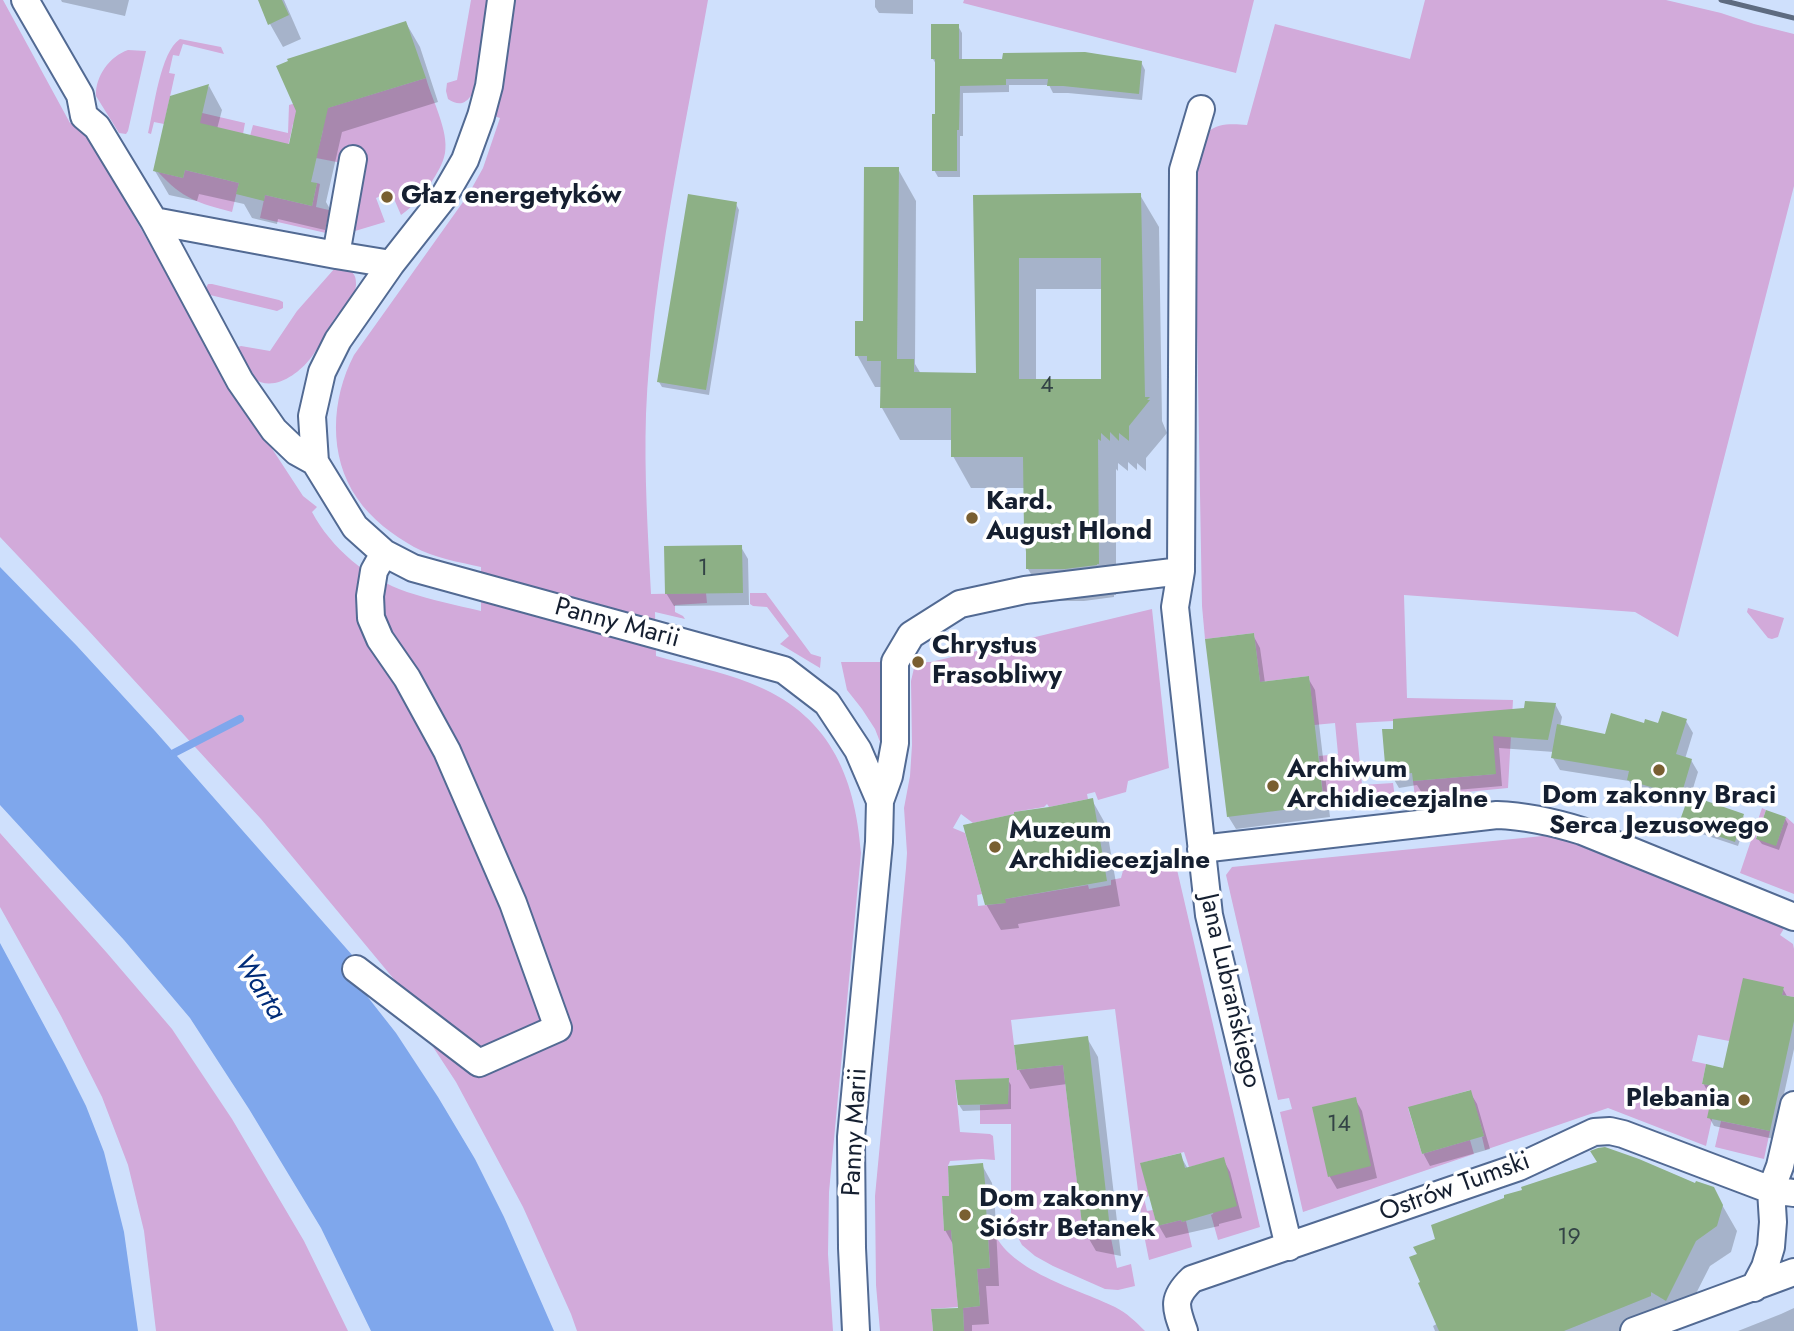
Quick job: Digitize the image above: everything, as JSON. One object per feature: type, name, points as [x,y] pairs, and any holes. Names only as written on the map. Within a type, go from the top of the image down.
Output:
[{"type":"street","points":[[25,0],[80,95],[84,116],[97,127],[153,221],[240,381],[274,430],[297,452],[315,462]]},
{"type":"street","name":"Panny Marii","points":[[501,0],[489,86],[465,160],[443,198],[391,264],[338,340],[323,372],[312,416],[315,462],[355,527],[384,553],[412,568],[784,670],[827,704],[858,750],[880,801],[879,842],[851,1137],[856,1331]]},
{"type":"street","name":"Jana Lubrańskiego","points":[[1201,109],[1183,170],[1181,571],[1175,607],[1209,915],[1289,1247]]},
{"type":"street","points":[[336,255],[354,159]]},
{"type":"street","points":[[153,221],[391,264]]},
{"type":"street","points":[[356,969],[479,1063],[558,1028],[513,903],[447,751],[407,678],[380,639],[371,618],[370,596],[374,570],[384,553]]},
{"type":"street","points":[[880,801],[889,776],[895,743],[895,662],[911,635],[960,604],[1025,590],[1181,571]]},
{"type":"street","points":[[1201,849],[1497,815],[1521,816],[1548,820],[1581,831],[1794,917]]},
{"type":"street","points":[[1754,1288],[1771,1247],[1773,1222],[1783,1191],[1780,1167],[1794,1105]]},
{"type":"street","name":"Ostrów Tumski","points":[[1184,1331],[1176,1306],[1180,1290],[1192,1279],[1518,1167],[1594,1132],[1610,1130],[1623,1134],[1783,1191]]},
{"type":"street","points":[[1634,1331],[1794,1272]]},
{"type":"shaded area","points":[[0,0],[3,0],[70,123],[78,119],[231,386],[303,496],[317,507],[312,512],[329,538],[352,561],[392,586],[425,598],[481,611],[481,567],[422,551],[383,526],[357,498],[341,464],[337,446],[337,409],[346,372],[354,355],[468,195],[483,168],[500,118],[494,116],[513,0],[708,0],[662,258],[649,362],[646,414],[651,594],[706,593],[707,603],[675,605],[675,612],[685,619],[655,612],[656,656],[750,683],[777,696],[799,711],[818,729],[832,750],[844,772],[852,797],[861,853],[829,1192],[828,1254],[833,1331],[577,1331],[523,1207],[456,1082],[416,1021],[422,1013],[261,819],[0,537]]},
{"type":"shaded area","points":[[471,0],[488,0],[473,93],[464,102],[455,103],[448,99],[447,83],[457,80]]},
{"type":"shaded area","points":[[964,0],[1254,0],[1236,73],[963,3]]},
{"type":"shaded area","points":[[1425,0],[1666,0],[1794,34],[1794,186],[1678,637],[1635,612],[1404,595],[1407,698],[1513,700],[1508,788],[1415,797],[1413,781],[1495,774],[1393,719],[1356,723],[1362,785],[1393,783],[1395,798],[1324,805],[1319,756],[1338,754],[1335,723],[1314,725],[1309,676],[1260,682],[1254,633],[1205,639],[1202,606],[1194,157],[1202,139],[1213,129],[1227,125],[1247,125],[1275,24],[1410,59]]},
{"type":"shaded area","points":[[180,39],[221,47],[224,54],[183,44],[179,56],[173,55],[169,73],[175,74],[164,124],[154,122],[151,134],[148,133],[163,68],[167,56]]},
{"type":"shaded area","points":[[128,50],[146,51],[126,134],[119,133],[96,96],[96,89],[105,68],[115,57]]},
{"type":"shaded area","points":[[426,78],[445,135],[444,157],[431,183],[401,215],[391,192],[376,198],[385,222],[355,231],[342,163],[316,158],[323,130],[293,124],[287,151],[250,136],[253,125],[288,133],[289,105],[310,99],[314,112]]},
{"type":"shaded area","points":[[198,112],[245,123],[243,134],[194,129]]},
{"type":"shaded area","points":[[185,170],[239,183],[232,212],[192,199],[158,172],[183,178]]},
{"type":"shaded area","points":[[317,183],[320,184],[316,207],[333,211],[326,233],[260,218],[265,195],[312,206]]},
{"type":"shaded area","points":[[335,268],[347,269],[353,273],[356,280],[355,290],[313,355],[292,376],[277,383],[261,382],[253,378],[236,351],[238,347],[270,351],[297,311]]},
{"type":"shaded area","points":[[208,284],[279,300],[283,302],[283,308],[277,311],[210,295],[205,290]]},
{"type":"shaded area","points":[[750,593],[766,593],[811,654],[821,657],[820,668],[780,644],[789,636],[767,607],[750,604]]},
{"type":"shaded area","points":[[1748,608],[1784,618],[1778,637],[1768,638],[1747,612]]},
{"type":"shaded area","points":[[1152,609],[1169,768],[1128,781],[1126,792],[1098,800],[1095,792],[1087,794],[1088,799],[1049,807],[1047,804],[1044,807],[973,823],[961,814],[953,828],[965,833],[982,894],[977,895],[978,906],[1005,903],[1005,899],[1088,885],[1089,889],[1111,885],[1111,880],[1121,878],[1124,867],[1128,865],[1161,857],[1175,861],[1260,1227],[1218,1240],[1211,1215],[1224,1158],[1189,1167],[1184,1152],[1141,1163],[1149,1196],[1144,1198],[1147,1211],[1153,1210],[1157,1226],[1186,1221],[1192,1247],[1149,1260],[1115,1009],[1011,1020],[1017,1070],[1063,1065],[1083,1232],[1111,1238],[1117,1268],[1131,1264],[1135,1286],[1118,1290],[1105,1289],[1053,1266],[1022,1245],[1011,1217],[1011,1124],[980,1124],[980,1105],[1008,1103],[1009,1078],[955,1081],[960,1132],[993,1136],[995,1160],[950,1161],[948,1166],[949,1196],[942,1197],[944,1230],[951,1230],[958,1307],[931,1309],[933,1331],[880,1331],[876,1285],[875,1196],[906,868],[904,808],[910,776],[911,681],[914,668],[918,662],[931,662]]},
{"type":"shaded area","points":[[841,662],[882,662],[882,747],[875,729],[847,690]]},
{"type":"shaded area","points":[[1762,808],[1766,810],[1756,838],[1776,845],[1786,817],[1794,824],[1794,894],[1740,873]]},
{"type":"shaded area","points":[[0,833],[172,1029],[232,1119],[304,1241],[348,1331],[156,1331],[144,1231],[128,1165],[102,1097],[61,1016],[0,907]]},
{"type":"shaded area","points":[[1558,833],[1785,927],[1780,935],[1793,944],[1794,949],[1794,997],[1782,995],[1784,987],[1729,1041],[1698,1035],[1692,1061],[1706,1064],[1702,1084],[1714,1086],[1712,1119],[1706,1146],[1608,1108],[1485,1150],[1484,1136],[1470,1090],[1408,1108],[1422,1154],[1470,1140],[1474,1154],[1303,1212],[1280,1112],[1292,1109],[1289,1098],[1278,1100],[1226,875],[1232,867],[1543,836],[1556,837]]},
{"type":"shaded area","points":[[1721,1121],[1770,1131],[1764,1159],[1715,1147]]},
{"type":"shaded area","points":[[987,1219],[990,1219],[996,1236],[1007,1251],[1023,1264],[1041,1275],[1119,1309],[1145,1331],[964,1331],[963,1308],[980,1306],[977,1269],[990,1268]]},
{"type":"water","name":"Warta","points":[[0,567],[155,731],[360,964],[352,977],[396,1033],[475,1159],[504,1217],[554,1331],[371,1331],[321,1228],[190,1018],[124,940],[0,805]]},
{"type":"water","points":[[0,943],[86,1106],[104,1152],[124,1232],[138,1331],[0,1331]]},
{"type":"building","points":[[258,0],[282,0],[289,15],[268,25]]},
{"type":"building","points":[[406,21],[426,78],[328,108],[311,182],[317,183],[312,206],[265,195],[264,201],[236,194],[239,183],[185,170],[183,178],[153,171],[170,96],[209,84],[200,123],[289,144],[296,111],[276,66],[288,61],[287,59]]},
{"type":"building","points":[[931,24],[959,24],[959,59],[1002,59],[1003,53],[1085,52],[1142,61],[1139,94],[1047,86],[1048,79],[1006,79],[1006,85],[960,86],[957,171],[932,171],[935,59],[931,59]]},
{"type":"building","points":[[864,167],[899,167],[897,359],[914,359],[914,372],[976,373],[973,195],[1141,193],[1145,397],[1150,397],[1147,400],[1150,400],[1129,426],[1129,441],[1119,433],[1119,441],[1110,432],[1110,441],[1101,433],[1101,441],[1098,439],[1099,564],[1065,569],[1026,569],[1023,457],[951,457],[951,408],[880,408],[881,361],[867,361],[867,356],[855,356],[855,321],[863,321]],"holes":[[[1019,258],[1101,258],[1101,379],[1019,379]]]},
{"type":"building","points":[[688,194],[737,202],[706,390],[657,382]]},
{"type":"building","points":[[742,545],[743,593],[665,594],[664,546]]},
{"type":"building","points":[[1254,633],[1260,682],[1309,676],[1324,805],[1227,817],[1205,639]]},
{"type":"building","points":[[1525,701],[1556,703],[1548,740],[1493,736],[1496,774],[1413,781],[1412,773],[1390,776],[1388,764],[1385,764],[1382,729],[1393,729],[1393,719],[1524,708]]},
{"type":"building","points":[[1662,711],[1687,719],[1676,754],[1692,759],[1681,796],[1627,780],[1629,771],[1551,758],[1557,724],[1605,734],[1611,713],[1644,723],[1645,719],[1658,723]]},
{"type":"building","points":[[1689,795],[1744,814],[1735,842],[1679,823]]},
{"type":"building","name":"Muzeum Archidiecezjalne","points":[[1093,798],[1107,881],[985,905],[963,825],[1014,812]]},
{"type":"building","points":[[1766,810],[1786,817],[1776,846],[1756,839]]},
{"type":"building","points":[[1743,978],[1784,987],[1782,995],[1794,997],[1794,1021],[1770,1131],[1707,1118],[1714,1086],[1702,1084],[1706,1064],[1723,1068]]},
{"type":"building","points":[[1088,1036],[1111,1238],[1083,1233],[1063,1065],[1017,1070],[1014,1045]]},
{"type":"building","points":[[1009,1078],[1008,1104],[958,1105],[955,1080]]},
{"type":"building","points":[[1471,1090],[1484,1136],[1422,1154],[1408,1107]]},
{"type":"building","points":[[1356,1097],[1371,1166],[1328,1177],[1312,1107]]},
{"type":"building","points":[[1605,1147],[1695,1183],[1696,1181],[1714,1187],[1723,1205],[1717,1226],[1696,1241],[1666,1301],[1651,1292],[1651,1296],[1564,1331],[1439,1331],[1409,1257],[1417,1254],[1413,1247],[1435,1239],[1431,1225],[1504,1198],[1504,1195],[1522,1190],[1521,1187],[1597,1162],[1590,1151]]},
{"type":"building","points":[[1181,1153],[1185,1168],[1224,1157],[1237,1206],[1182,1222],[1181,1220],[1157,1226],[1140,1163]]},
{"type":"building","name":"Dom zakonny Sióstr Betanek","points":[[983,1163],[990,1268],[977,1269],[980,1306],[963,1308],[964,1331],[933,1331],[931,1309],[958,1308],[951,1230],[944,1231],[942,1196],[949,1196],[948,1166]]},
{"type":"waterway","points":[[174,753],[240,719]]},
{"type":"railway","points":[[1721,0],[1794,18]]},
{"type":"place","name":"Głaz energetyków","points":[[387,197]]},
{"type":"place","name":"Kard. August Hlond","points":[[972,518]]},
{"type":"place","name":"Chrystus Frasobliwy","points":[[918,662]]},
{"type":"place","name":"Dom zakonny Braci Serca Jezusowego","points":[[1659,770]]},
{"type":"place","name":"Archiwum Archidiecezjalne","points":[[1273,786]]},
{"type":"place","name":"Muzeum Archidiecezjalne","points":[[995,847]]},
{"type":"place","name":"Plebania","points":[[1744,1100]]},
{"type":"place","name":"Dom zakonny Sióstr Betanek","points":[[965,1215]]}]
